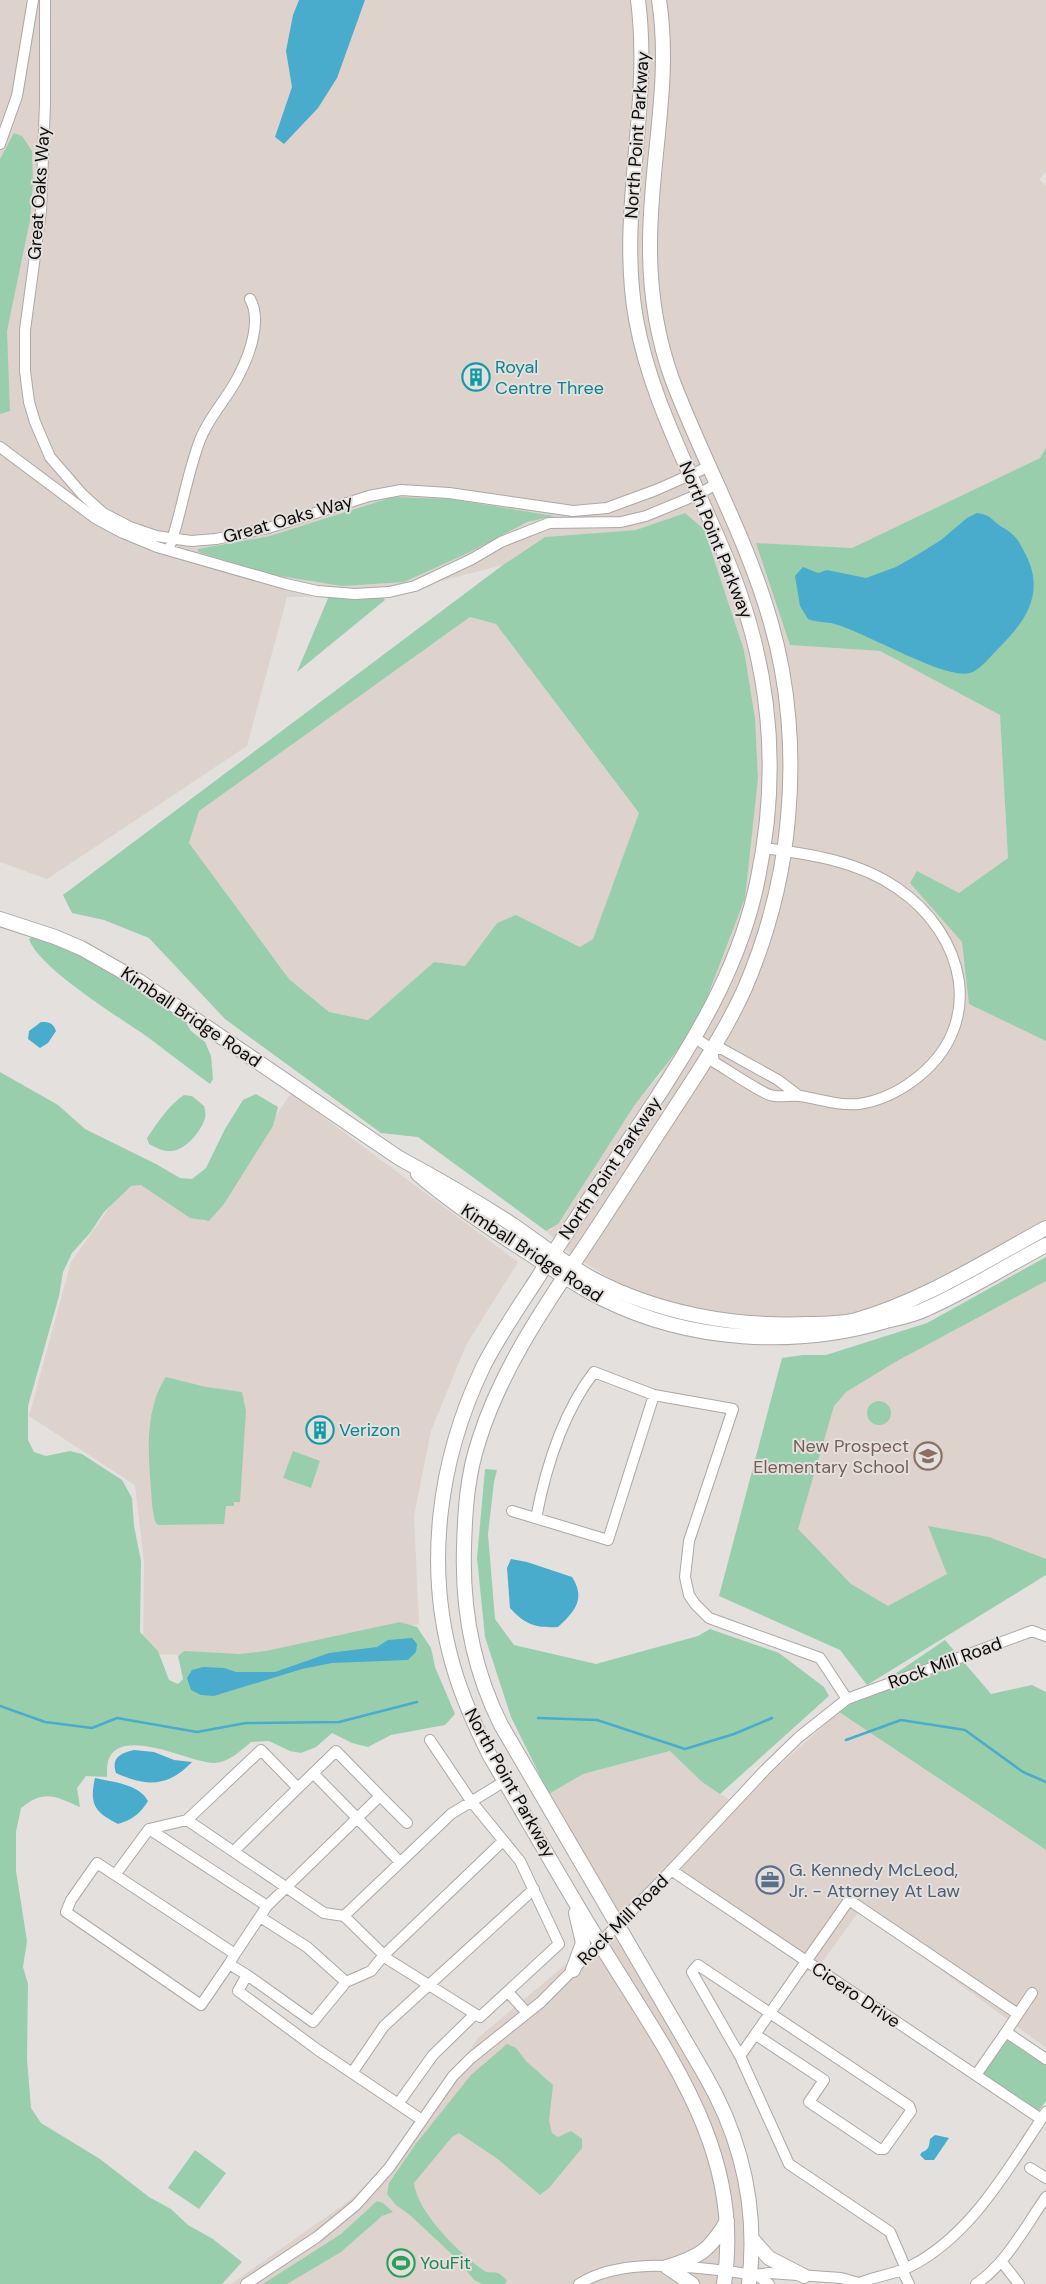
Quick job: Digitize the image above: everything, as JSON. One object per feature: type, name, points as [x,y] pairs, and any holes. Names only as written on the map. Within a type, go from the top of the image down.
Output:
[{"type":"street","name":"Great Oaks Way","points":[[0,144],[17,96],[33,0]]},
{"type":"street","name":"Great Oaks Way","points":[[45,0],[45,103],[40,211],[24,344],[29,402],[50,457],[91,504],[130,527],[172,539],[191,541],[231,537],[268,528],[369,496],[401,490],[449,493],[572,511],[607,508],[690,476],[708,467]]},
{"type":"street","name":"North Point Parkway","points":[[638,0],[643,71],[631,226],[632,295],[649,374],[690,476],[739,589],[754,637],[764,684],[769,728],[770,773],[764,848],[754,897],[738,948],[722,987],[695,1038],[550,1258],[493,1349],[472,1390],[450,1457],[442,1494],[438,1568],[448,1647],[470,1714],[505,1781],[699,2113],[716,2157],[723,2184],[729,2246],[725,2278]]},
{"type":"street","name":"North Point Parkway","points":[[659,0],[663,74],[650,230],[652,296],[666,363],[708,467],[751,563],[778,649],[790,744],[790,793],[784,850],[775,896],[759,952],[744,988],[712,1049],[568,1271],[524,1342],[490,1407],[474,1457],[465,1500],[463,1583],[472,1646],[494,1712],[525,1769],[709,2082],[729,2121],[745,2176],[752,2238],[752,2278]]},
{"type":"street","points":[[168,550],[200,440],[211,417],[239,376],[250,348],[255,323],[255,307],[250,298]]},
{"type":"street","name":"Great Oaks Way","points":[[0,447],[95,518],[123,533],[168,550],[252,575],[317,591],[355,594],[389,592],[415,586],[472,559],[501,542],[550,523],[621,522],[646,516],[699,494],[716,484]]},
{"type":"street","points":[[712,1049],[714,1062],[770,1095],[799,1096],[830,1104],[858,1104],[880,1099],[925,1072],[948,1042],[955,1025],[961,989],[954,958],[932,920],[911,898],[895,886],[852,866],[824,857],[764,848]]},
{"type":"street","name":"Kimball Bridge Road","points":[[0,919],[55,937],[114,966],[399,1158],[436,1190],[550,1258],[604,1300],[668,1323],[732,1335],[789,1339],[855,1330],[925,1310],[1046,1245]]},
{"type":"street","name":"Kimball Bridge Road","points":[[0,924],[25,927]]},
{"type":"street","points":[[695,1038],[712,1049],[722,1049],[778,1080],[799,1096]]},
{"type":"street","name":"Kimball Bridge Road","points":[[568,1271],[618,1291],[685,1313],[747,1322],[820,1324],[853,1321],[924,1294],[1046,1228]]},
{"type":"street","points":[[536,1518],[543,1481],[567,1416],[582,1388],[594,1372],[654,1395],[733,1409],[690,1541],[685,1577],[689,1595],[709,1618],[820,1658],[847,1699]]},
{"type":"street","points":[[512,1511],[608,1540],[654,1395]]},
{"type":"street","points":[[442,1494],[465,1500]]},
{"type":"street","name":"Rock Mill Road","points":[[246,2284],[317,2237],[356,2205],[389,2168],[453,2076],[471,2058],[527,2014],[573,1970],[799,1737],[847,1699],[1032,1630],[1046,1636]]},
{"type":"street","points":[[187,1820],[324,1913],[344,1916],[384,1955],[480,2018],[559,1944],[520,1861],[471,1801],[430,1740]]},
{"type":"street","points":[[115,1875],[149,1829],[187,1820],[261,1750],[298,1788]]},
{"type":"street","points":[[234,1851],[336,1751],[407,1823]]},
{"type":"street","points":[[344,1916],[451,1814],[525,1769]]},
{"type":"street","points":[[313,1773],[400,1862]]},
{"type":"street","points":[[235,1954],[97,1864],[71,1900],[66,1912],[201,2005],[229,1964],[267,1906],[380,1796]]},
{"type":"street","points":[[149,1829],[267,1906]]},
{"type":"street","points":[[304,2039],[313,2022],[346,1982],[372,1971],[384,1955],[503,1841]]},
{"type":"street","name":"Cicero Drive","points":[[671,1870],[976,2075],[1044,2116]]},
{"type":"street","points":[[352,2073],[384,2026],[534,1889]]},
{"type":"street","points":[[569,1890],[583,1943],[573,1970]]},
{"type":"street","points":[[740,2056],[756,2036],[849,1900],[1018,2014]]},
{"type":"street","points":[[260,1917],[307,1947],[346,1982]]},
{"type":"street","points":[[229,1964],[313,2022]]},
{"type":"street","points":[[756,2036],[824,2080],[809,2102],[879,2149],[884,2149],[911,2111],[909,2106],[698,1965],[692,1972],[740,2056],[790,2164],[890,2232],[909,2284]]},
{"type":"street","points":[[247,1976],[238,1991],[352,2073],[422,2120]]},
{"type":"street","points":[[508,1992],[527,2014]]},
{"type":"street","points":[[976,2075],[1032,1994]]},
{"type":"street","points":[[398,2104],[433,2056],[475,2014]]},
{"type":"street","points":[[1006,2032],[1046,2059]]},
{"type":"street","points":[[579,2284],[588,2278],[611,2270],[641,2266],[668,2267],[725,2278],[752,2278],[769,2273],[841,2278],[858,2283],[904,2269],[952,2238],[965,2224],[1004,2175],[1044,2116]]},
{"type":"street","points":[[1030,2168],[1046,2178]]},
{"type":"street","points":[[976,2284],[988,2276],[1001,2261],[1046,2198]]},
{"type":"street","points":[[668,2267],[689,2260],[707,2249],[715,2241],[727,2221]]},
{"type":"street","points":[[752,2238],[769,2258],[804,2276]]},
{"type":"street","points":[[1001,2261],[1018,2284]]},
{"type":"street","points":[[668,2267],[692,2284]]},
{"type":"street","points":[[752,2278],[769,2284]]},
{"type":"shaded area","points":[[0,0],[1046,0],[1046,172],[1039,179],[1046,186],[1046,448],[1040,458],[852,548],[757,543],[790,645],[880,651],[1000,715],[1008,858],[1046,942],[1046,1224],[939,1291],[897,1321],[820,1327],[689,1327],[574,1256],[546,1231],[552,1229],[634,1106],[661,1074],[758,778],[755,718],[744,650],[704,529],[685,513],[637,530],[545,537],[503,565],[382,596],[287,597],[247,746],[47,879],[0,862]]},
{"type":"shaded area","points":[[470,617],[496,624],[639,813],[614,884],[593,939],[581,947],[516,916],[497,923],[465,966],[434,962],[368,1020],[329,1012],[289,979],[189,844],[198,811]]},
{"type":"shaded area","points":[[291,1093],[518,1262],[466,1345],[431,1431],[414,1516],[419,1624],[246,1656],[143,1654],[144,1562],[135,1485],[29,1416],[71,1262],[134,1173],[205,1222]]},
{"type":"shaded area","name":"New Prospect Elementary School","points":[[1046,1273],[1046,1567],[908,1642],[788,1521],[833,1390]]},
{"type":"shaded area","points":[[839,1712],[1046,1850],[1046,2048],[860,1910],[817,1969],[669,1870],[617,1921],[730,2117],[764,2284],[231,2284],[353,2198],[392,2157],[479,2037],[617,1922],[549,1794],[583,1774],[670,1751],[702,1782],[736,1804]]},
{"type":"green space","points":[[14,133],[22,136],[32,151],[33,183],[30,220],[7,331],[10,411],[0,414],[0,159]]},
{"type":"green space","points":[[1046,448],[1046,1041],[969,1004],[962,942],[910,883],[917,871],[959,893],[1008,858],[1000,715],[880,651],[790,645],[756,543],[852,548],[1040,458]]},
{"type":"green space","points":[[393,497],[450,499],[554,516],[527,522],[470,552],[404,582],[342,586],[268,574],[198,552],[198,549],[270,536]]},
{"type":"green space","points":[[685,513],[704,529],[744,650],[755,718],[758,778],[745,898],[696,1026],[634,1106],[558,1224],[546,1231],[418,1137],[381,1133],[225,1019],[149,938],[104,920],[72,913],[63,895],[503,565],[545,537],[636,530]],"holes":[[[470,617],[496,624],[639,813],[593,939],[580,947],[516,915],[497,923],[465,966],[434,962],[368,1020],[329,1012],[289,979],[189,843],[199,811]]]},
{"type":"green space","points":[[329,596],[382,596],[385,600],[297,672]]},
{"type":"green space","points":[[35,935],[72,948],[121,973],[183,1018],[191,1031],[205,1042],[211,1056],[213,1079],[210,1084],[64,978],[36,951],[29,939]]},
{"type":"green space","points":[[0,1072],[58,1105],[85,1129],[180,1178],[192,1179],[206,1168],[225,1129],[243,1100],[256,1094],[278,1107],[273,1126],[224,1204],[209,1221],[190,1218],[141,1185],[131,1186],[104,1212],[90,1233],[72,1253],[63,1272],[59,1296],[28,1406],[28,1440],[34,1452],[46,1456],[70,1451],[82,1454],[122,1480],[132,1498],[134,1526],[141,1561],[140,1632],[158,1651],[169,1680],[178,1684],[183,1679],[178,1656],[184,1651],[240,1654],[266,1651],[400,1622],[417,1627],[431,1648],[435,1667],[455,1714],[445,1725],[391,1735],[368,1747],[352,1743],[332,1733],[316,1747],[301,1753],[290,1751],[269,1741],[251,1742],[231,1758],[215,1763],[204,1762],[157,1748],[127,1746],[115,1751],[108,1761],[107,1777],[86,1776],[77,1788],[80,1807],[56,1797],[43,1796],[36,1798],[21,1808],[16,1832],[16,1871],[27,1941],[23,1967],[28,1984],[27,2059],[31,2108],[41,2123],[100,2159],[149,2197],[171,2209],[188,2225],[213,2239],[242,2262],[222,2284],[0,2284]]},
{"type":"green space","points":[[184,1095],[192,1096],[204,1106],[205,1118],[197,1133],[188,1143],[177,1150],[163,1150],[149,1144],[147,1138],[159,1120]]},
{"type":"green space","points":[[1046,1257],[1046,1281],[897,1361],[846,1392],[834,1406],[798,1529],[851,1584],[888,1606],[947,1574],[928,1526],[989,1537],[1046,1559],[1046,1575],[867,1685],[840,1650],[719,1596],[782,1358],[803,1355],[826,1355],[927,1323]]},
{"type":"green space","points":[[166,1377],[206,1387],[242,1392],[246,1411],[240,1502],[234,1502],[234,1506],[226,1506],[224,1524],[159,1525],[156,1523],[150,1475],[150,1431],[154,1403]]},
{"type":"green space","points":[[879,1401],[888,1404],[891,1413],[888,1422],[879,1425],[870,1422],[867,1413],[870,1404]]},
{"type":"green space","points":[[293,1451],[320,1461],[311,1488],[283,1478]]},
{"type":"green space","points":[[485,1469],[497,1470],[488,1534],[495,1619],[514,1645],[596,1664],[698,1636],[710,1629],[779,1653],[824,1687],[829,1696],[720,1794],[702,1782],[670,1751],[583,1774],[549,1794],[511,1717],[485,1637],[477,1558]]},
{"type":"green space","points":[[945,1640],[991,1694],[1032,1685],[1046,1692],[1046,1850],[839,1712]]},
{"type":"green space","points":[[1006,2038],[1046,2065],[1046,2101],[1038,2112],[982,2075]]},
{"type":"green space","points":[[507,2044],[516,2048],[526,2061],[553,2085],[549,2120],[552,2133],[558,2137],[571,2131],[582,2139],[582,2148],[549,2188],[540,2195],[499,2160],[459,2133],[452,2137],[414,2183],[417,2194],[431,2219],[451,2243],[483,2270],[498,2273],[507,2280],[505,2284],[482,2284],[474,2280],[459,2261],[410,2215],[396,2205],[387,2194],[389,2183],[415,2145],[471,2075]]},
{"type":"green space","points":[[195,2150],[226,2173],[199,2209],[168,2188]]},
{"type":"green space","points":[[377,2201],[383,2203],[393,2212],[382,2216],[341,2252],[287,2284],[263,2284],[341,2234]]},
{"type":"water","points":[[299,0],[365,0],[337,78],[318,108],[284,144],[275,137],[292,87],[286,51],[293,15]]},
{"type":"water","points":[[977,513],[989,516],[1017,539],[1032,569],[1034,583],[1033,596],[1023,619],[984,664],[974,671],[958,673],[923,662],[845,627],[808,619],[800,606],[795,576],[803,567],[818,573],[827,570],[866,578],[896,567],[917,555],[941,540],[967,518]]},
{"type":"water","points":[[41,1022],[51,1024],[56,1031],[48,1043],[40,1048],[28,1039],[29,1031]]},
{"type":"water","points":[[511,1559],[527,1562],[572,1577],[578,1592],[577,1604],[574,1610],[558,1627],[543,1627],[531,1624],[510,1608],[507,1568]]},
{"type":"water","points":[[412,1638],[417,1644],[416,1652],[408,1660],[332,1663],[302,1669],[214,1696],[201,1695],[191,1690],[187,1678],[192,1670],[203,1667],[224,1668],[236,1672],[275,1672],[329,1653],[377,1647],[388,1640]]},
{"type":"water","points":[[134,1750],[154,1752],[174,1760],[192,1762],[166,1780],[157,1782],[138,1781],[116,1773],[115,1768],[118,1757]]},
{"type":"water","points":[[95,1778],[132,1787],[144,1795],[148,1801],[136,1816],[118,1824],[104,1816],[96,1807],[93,1795]]},
{"type":"water","points":[[935,2135],[949,2138],[934,2160],[925,2160],[920,2155],[927,2149],[930,2139]]},
{"type":"waterway","points":[[0,1706],[45,1722],[92,1728],[117,1718],[197,1732],[246,1723],[339,1722],[417,1702]]},
{"type":"waterway","points":[[538,1718],[597,1720],[685,1749],[734,1734],[772,1718]]},
{"type":"waterway","points":[[846,1740],[901,1720],[965,1730],[1023,1772],[1046,1782]]},
{"type":"place","name":"Royal Centre Three","points":[[476,377]]},
{"type":"place","name":"Verizon","points":[[320,1430]]},
{"type":"place","name":"New Prospect Elementary School","points":[[928,1456]]},
{"type":"place","name":"G. Kennedy McLeod, Jr. - Attorney At Law","points":[[770,1880]]},
{"type":"place","name":"YouFit","points":[[401,2263]]}]
